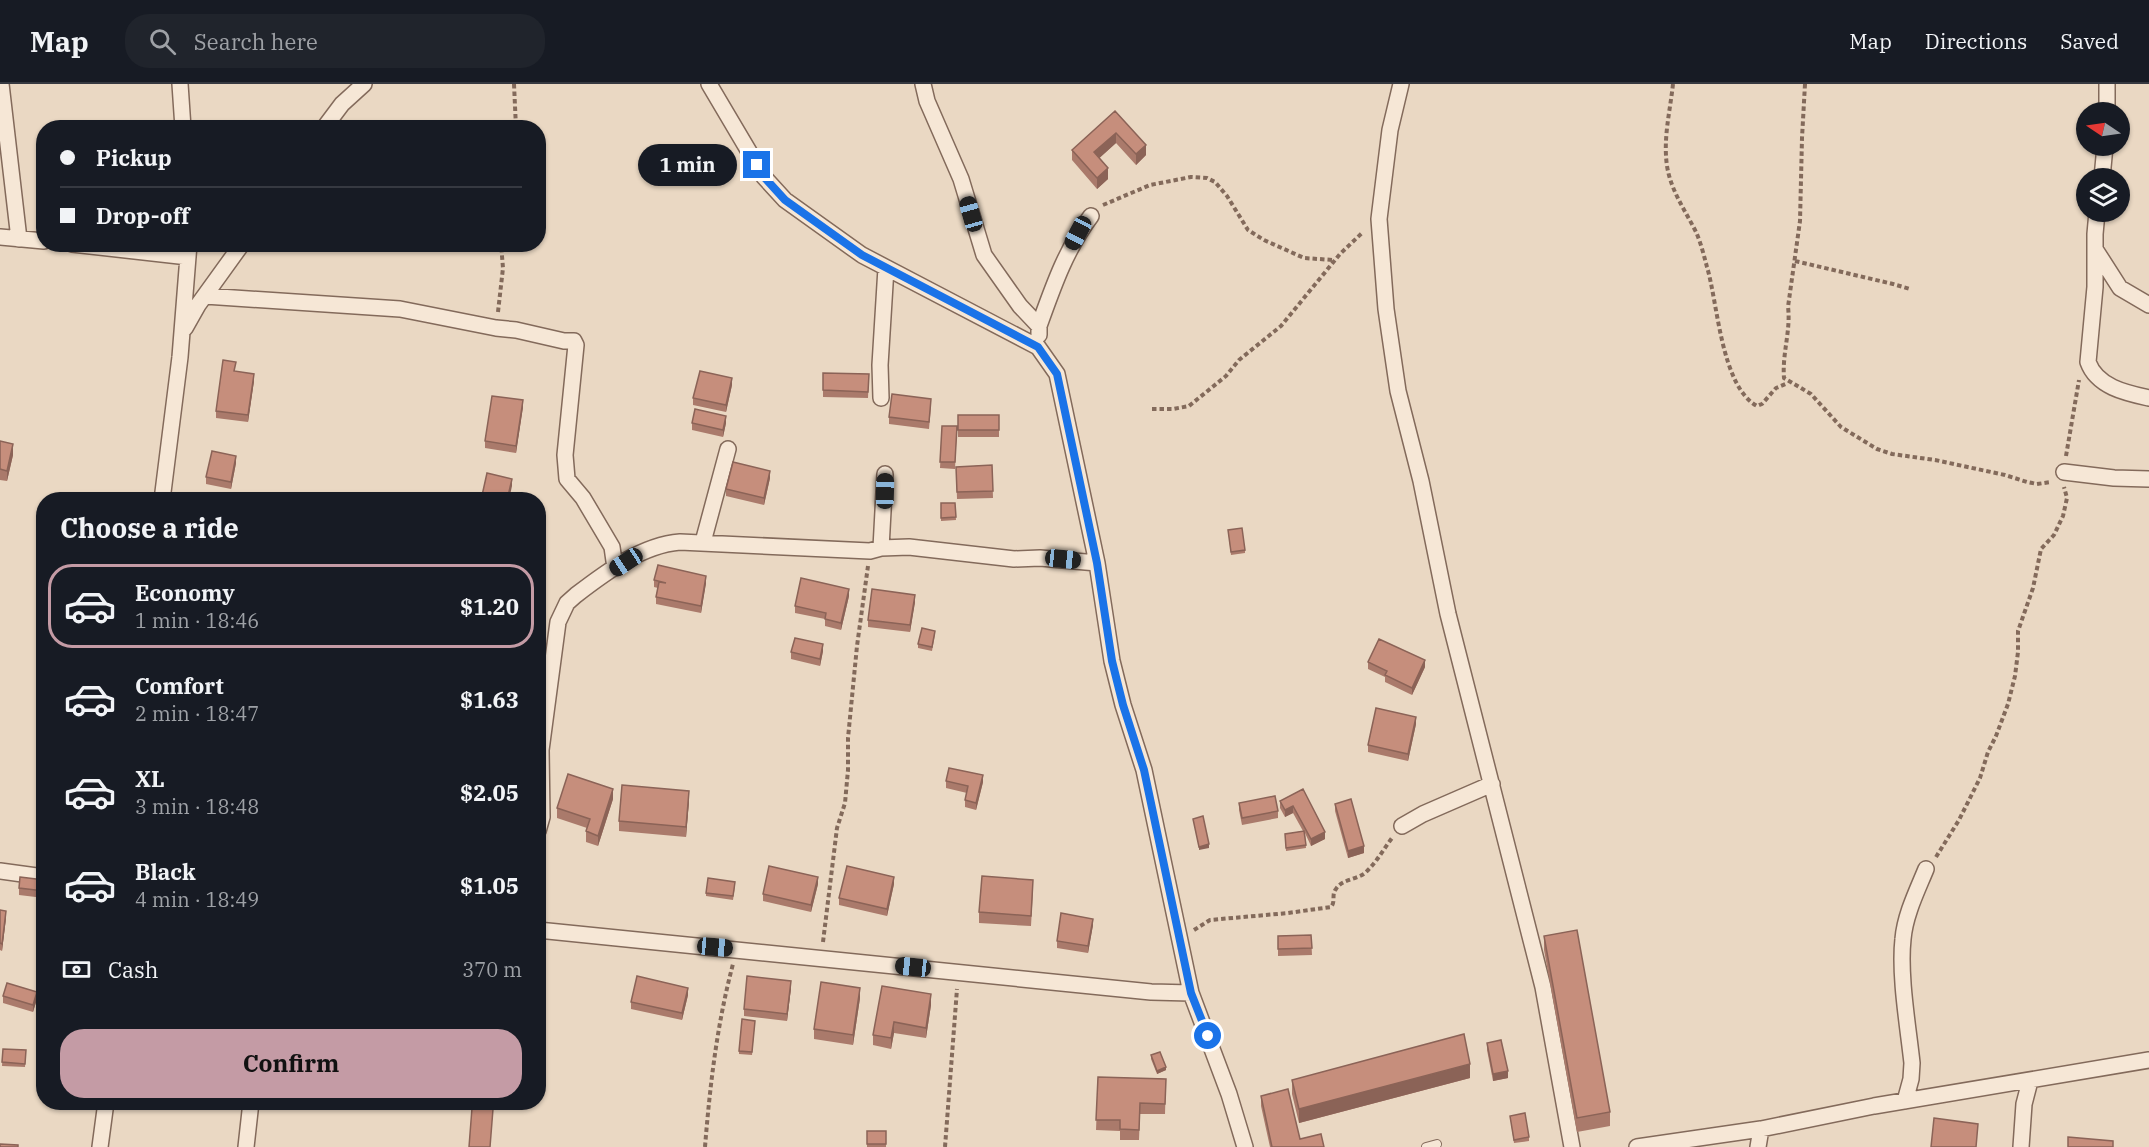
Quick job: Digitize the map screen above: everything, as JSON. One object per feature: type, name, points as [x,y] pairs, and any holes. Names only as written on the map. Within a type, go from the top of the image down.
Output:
[{"type":"street","points":[[0,84],[19,239]]},
{"type":"street","points":[[180,84],[182,120]]},
{"type":"street","points":[[330,120],[363,84]]},
{"type":"street","points":[[709,84],[759,169],[785,200],[862,255],[1038,347],[1057,374],[1097,563],[1112,661],[1123,705],[1144,770],[1191,993],[1229,1094],[1245,1147]]},
{"type":"street","points":[[1401,84],[1390,130],[1379,219],[1386,309],[1398,392],[1421,481],[1448,614],[1543,987],[1572,1147]]},
{"type":"street","points":[[2106,84],[2107,102]]},
{"type":"street","points":[[921,87],[961,179],[984,255],[1020,306],[1039,326]]},
{"type":"street","points":[[1038,347],[1039,326],[1064,260],[1078,233],[1091,216]]},
{"type":"street","points":[[2096,222],[2095,287],[2088,362],[2097,378],[2112,388],[2149,398]]},
{"type":"street","points":[[0,237],[36,241]]},
{"type":"street","points":[[2095,249],[2120,288],[2149,305]]},
{"type":"street","points":[[163,492],[182,334],[188,252]]},
{"type":"street","points":[[182,334],[205,296],[236,252]]},
{"type":"street","points":[[881,398],[880,365],[886,268]]},
{"type":"street","points":[[205,296],[400,309],[564,341],[574,341],[576,345],[567,423],[565,473],[612,547],[615,568]]},
{"type":"street","points":[[703,542],[728,449]]},
{"type":"street","points":[[875,549],[885,474]]},
{"type":"street","points":[[2064,475],[2149,479]]},
{"type":"street","points":[[546,712],[558,622],[567,603],[615,568],[654,546],[668,543],[703,542],[875,549],[909,547],[1014,559],[1040,558],[1097,563]]},
{"type":"street","points":[[1402,826],[1423,814],[1492,784]]},
{"type":"street","points":[[1905,1101],[1911,1079],[1912,1063],[1902,958],[1903,937],[1912,902],[1926,869]]},
{"type":"street","points":[[0,871],[36,876]]},
{"type":"street","points":[[546,931],[1140,991],[1191,993]]},
{"type":"street","points":[[1636,1147],[1761,1129],[1905,1101],[2149,1060]]},
{"type":"street","points":[[2021,1147],[2024,1104],[2031,1081]]},
{"type":"street","points":[[100,1147],[105,1110]]},
{"type":"street","points":[[246,1147],[250,1110]]},
{"type":"street","points":[[1758,1147],[1761,1129]]},
{"type":"lane","points":[[1426,1147],[1437,1144]]},
{"type":"path","points":[[514,84],[516,120]]},
{"type":"path","points":[[1673,84],[1665,147],[1671,186],[1697,234],[1713,289],[1722,343],[1736,382],[1746,398],[1757,406],[1762,404],[1776,388],[1788,383]]},
{"type":"path","points":[[1805,84],[1800,221],[1784,350],[1784,378],[1788,383],[1810,394],[1840,427],[1877,449],[2037,484],[2064,475]]},
{"type":"path","points":[[1091,216],[1104,204],[1141,191],[1150,185],[1191,177],[1207,178],[1215,182],[1227,196],[1248,230],[1304,258],[1334,261]]},
{"type":"path","points":[[1152,409],[1189,406],[1226,376],[1239,360],[1281,326],[1353,240],[1379,219]]},
{"type":"path","points":[[496,328],[503,268],[502,252]]},
{"type":"path","points":[[1795,261],[1910,289]]},
{"type":"path","points":[[1926,869],[1945,844],[1974,789],[2008,704],[2017,664],[2018,631],[2033,588],[2041,549],[2057,531],[2067,502],[2064,475],[2079,381],[2088,362]]},
{"type":"path","points":[[820,958],[837,828],[844,803],[855,669],[875,549]]},
{"type":"path","points":[[1181,939],[1210,920],[1330,907],[1334,903],[1336,889],[1343,882],[1365,873],[1402,826]]},
{"type":"path","points":[[705,1147],[708,1102],[720,1022],[737,950]]},
{"type":"path","points":[[945,1147],[959,972]]},
{"type":"building","points":[[1115,111],[1146,145],[1136,154],[1116,133],[1094,152],[1108,168],[1097,178],[1072,150]]},
{"type":"building","points":[[223,360],[236,362],[234,371],[254,374],[248,415],[216,411]]},
{"type":"building","points":[[700,371],[732,378],[726,405],[693,398]]},
{"type":"building","points":[[823,373],[869,374],[868,392],[823,390]]},
{"type":"building","points":[[892,394],[931,399],[929,422],[889,417]]},
{"type":"building","points":[[492,396],[523,400],[516,446],[485,441]]},
{"type":"building","points":[[695,409],[726,416],[723,430],[692,423]]},
{"type":"building","points":[[958,415],[999,415],[999,430],[958,430]]},
{"type":"building","points":[[942,426],[957,426],[955,462],[940,462]]},
{"type":"building","points":[[0,441],[13,444],[7,471],[0,469]]},
{"type":"building","points":[[212,451],[236,456],[231,482],[206,477]]},
{"type":"building","points":[[733,462],[770,471],[764,498],[726,489]]},
{"type":"building","points":[[992,465],[993,491],[957,492],[956,467]]},
{"type":"building","points":[[487,473],[512,479],[509,492],[483,492]]},
{"type":"building","points":[[941,503],[955,503],[956,517],[941,518]]},
{"type":"building","points":[[1242,528],[1245,550],[1231,552],[1228,530]]},
{"type":"building","points":[[658,565],[706,576],[701,606],[656,597],[659,582],[666,583],[654,580]]},
{"type":"building","points":[[801,578],[849,589],[841,623],[825,619],[826,613],[795,606]]},
{"type":"building","points":[[872,589],[915,595],[910,625],[868,620]]},
{"type":"building","points":[[922,628],[935,631],[932,647],[918,644]]},
{"type":"building","points":[[795,638],[823,644],[820,659],[791,652]]},
{"type":"building","points":[[1379,639],[1425,660],[1412,688],[1385,675],[1387,671],[1368,662]]},
{"type":"building","points":[[1376,708],[1416,717],[1408,754],[1368,745]]},
{"type":"building","points":[[949,768],[983,775],[976,803],[965,800],[968,786],[946,781]]},
{"type":"building","points":[[568,774],[613,789],[598,836],[586,831],[590,819],[557,808]]},
{"type":"building","points":[[622,785],[689,791],[686,827],[619,821]]},
{"type":"building","points":[[1303,789],[1325,832],[1311,839],[1293,806],[1285,810],[1280,801]]},
{"type":"building","points":[[1275,796],[1278,811],[1242,818],[1239,803]]},
{"type":"building","points":[[1351,799],[1364,846],[1348,851],[1335,804]]},
{"type":"building","points":[[1203,816],[1209,844],[1199,847],[1193,819]]},
{"type":"building","points":[[1304,831],[1306,845],[1286,848],[1285,834]]},
{"type":"building","points":[[769,866],[818,877],[811,905],[763,894]]},
{"type":"building","points":[[847,866],[894,877],[887,909],[839,898]]},
{"type":"building","points":[[982,876],[1033,880],[1031,916],[979,912]]},
{"type":"building","points":[[20,877],[36,879],[36,890],[19,888]]},
{"type":"building","points":[[708,878],[735,882],[733,896],[706,893]]},
{"type":"building","points":[[0,910],[6,911],[2,944],[0,943]]},
{"type":"building","points":[[1061,913],[1093,919],[1088,946],[1057,941]]},
{"type":"building","points":[[1577,930],[1610,1112],[1577,1118],[1544,936]]},
{"type":"building","points":[[1311,935],[1312,948],[1278,949],[1278,936]]},
{"type":"building","points":[[637,976],[688,988],[682,1013],[631,1002]]},
{"type":"building","points":[[747,976],[791,981],[787,1014],[744,1009]]},
{"type":"building","points":[[821,982],[860,988],[853,1035],[814,1029]]},
{"type":"building","points":[[7,983],[36,992],[33,1005],[3,996]]},
{"type":"building","points":[[882,986],[931,994],[926,1028],[894,1022],[891,1038],[873,1035]]},
{"type":"building","points":[[742,1019],[755,1021],[752,1052],[739,1051]]},
{"type":"building","points":[[1464,1034],[1470,1064],[1299,1109],[1292,1080]]},
{"type":"building","points":[[1501,1040],[1508,1071],[1493,1074],[1487,1043]]},
{"type":"building","points":[[3,1049],[26,1050],[25,1064],[2,1062]]},
{"type":"building","points":[[1160,1052],[1166,1067],[1157,1071],[1151,1055]]},
{"type":"building","points":[[1098,1077],[1166,1079],[1165,1104],[1140,1103],[1139,1130],[1120,1129],[1120,1120],[1096,1120]]},
{"type":"building","points":[[1288,1089],[1300,1139],[1321,1134],[1324,1147],[1272,1147],[1261,1096]]},
{"type":"building","points":[[472,1110],[493,1110],[490,1147],[469,1147]]},
{"type":"building","points":[[1525,1113],[1529,1137],[1514,1140],[1510,1116]]},
{"type":"building","points":[[1934,1118],[1978,1124],[1976,1147],[1931,1147]]},
{"type":"building","points":[[867,1131],[886,1131],[886,1144],[867,1144]]},
{"type":"building","points":[[2068,1137],[2113,1141],[2113,1147],[2068,1147]]},
{"type":"building","points":[[0,1144],[18,1145],[18,1147],[0,1147]]},
{"type":"route","points":[[757,165],[764,177],[785,200],[862,255],[1038,347],[1057,374],[1097,563],[1112,661],[1123,705],[1144,770],[1191,993],[1208,1036]]}]
